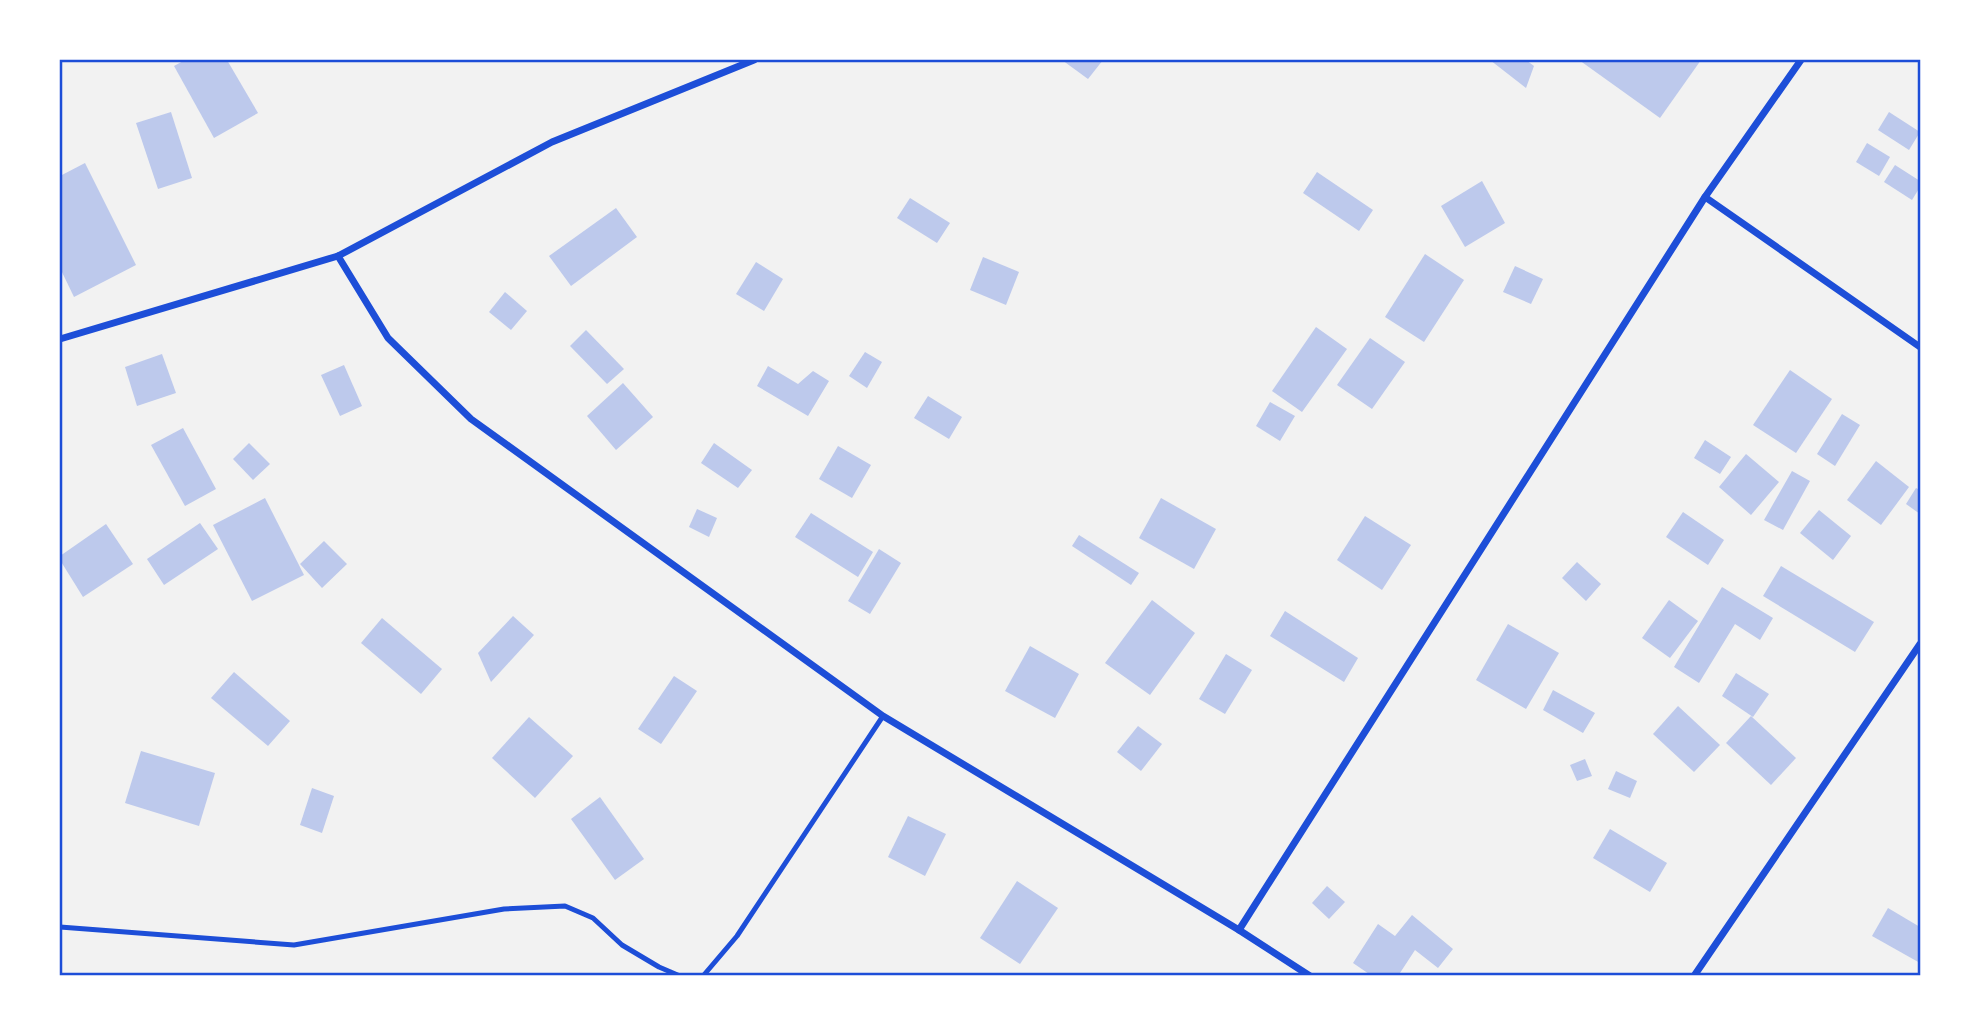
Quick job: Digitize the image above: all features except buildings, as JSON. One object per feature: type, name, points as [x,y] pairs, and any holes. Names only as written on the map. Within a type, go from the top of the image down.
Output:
[{"type":"street","points":[[60,339],[338,256],[552,142],[754,60]]},
{"type":"street","points":[[1239,930],[1705,197],[1801,60]]},
{"type":"street","points":[[1705,197],[1920,347]]},
{"type":"street","points":[[338,256],[388,338],[471,419],[883,716],[1310,975]]},
{"type":"street","points":[[1695,975],[1920,645]]},
{"type":"lane","points":[[703,975],[737,936],[883,716]]},
{"type":"lane","points":[[60,927],[294,945],[504,909],[565,906],[593,918],[622,945],[659,967],[680,975]]}]
